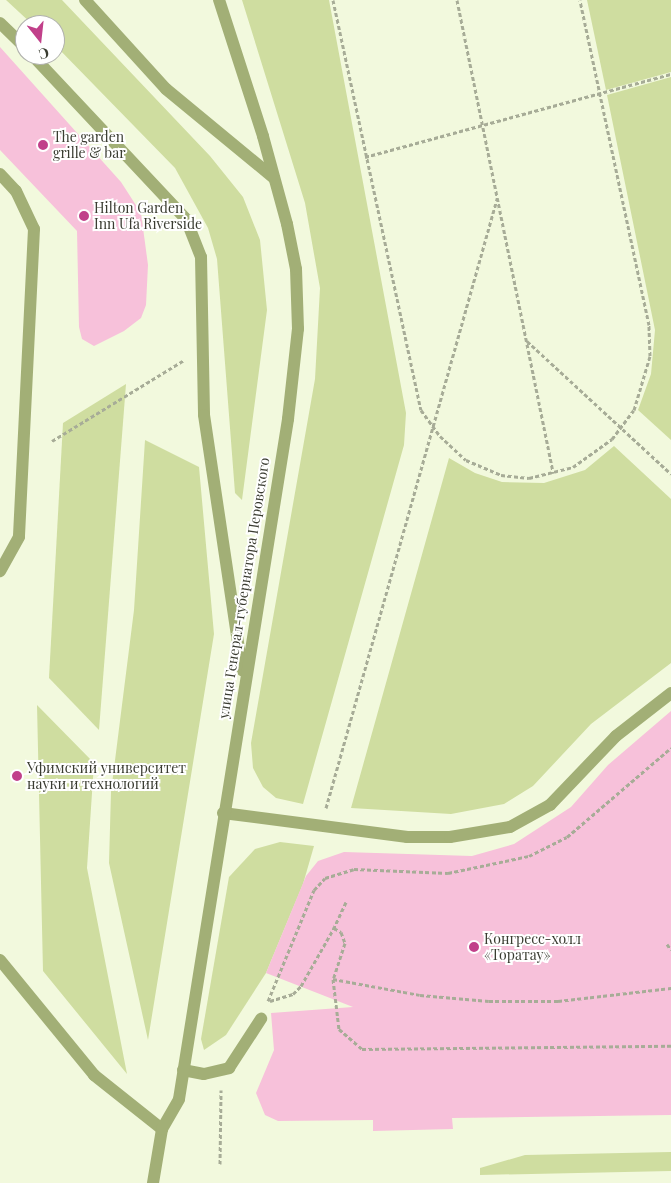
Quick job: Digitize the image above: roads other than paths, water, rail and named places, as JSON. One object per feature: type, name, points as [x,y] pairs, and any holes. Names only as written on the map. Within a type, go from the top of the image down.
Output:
[{"type":"street","points":[[85,0],[166,89],[274,178]]},
{"type":"street","name":"улица Генерал-губернатора Перовского","points":[[154,1183],[162,1129],[178,1099],[183,1070],[244,677],[288,419],[298,329],[296,269],[274,178],[219,0]]},
{"type":"street","points":[[0,23],[15,37]]},
{"type":"street","points":[[41,65],[186,219],[201,257],[204,415],[244,677]]},
{"type":"street","points":[[0,174],[16,191],[34,229],[20,538],[0,571]]},
{"type":"street","points":[[223,813],[407,837],[450,837],[510,826],[550,805],[616,736],[671,693]]},
{"type":"street","points":[[0,960],[94,1075],[162,1129]]},
{"type":"street","points":[[183,1070],[214,1074],[234,1065],[261,1019]]},
{"type":"place","name":"The garden grille & bar","points":[[43,145]]},
{"type":"place","name":"Hilton Garden Inn Ufa Riverside","points":[[84,216]]},
{"type":"place","name":"Уфимский университет науки и технологий","points":[[17,776]]},
{"type":"place","name":"Конгресс-холл «Торатау»","points":[[474,947]]}]
